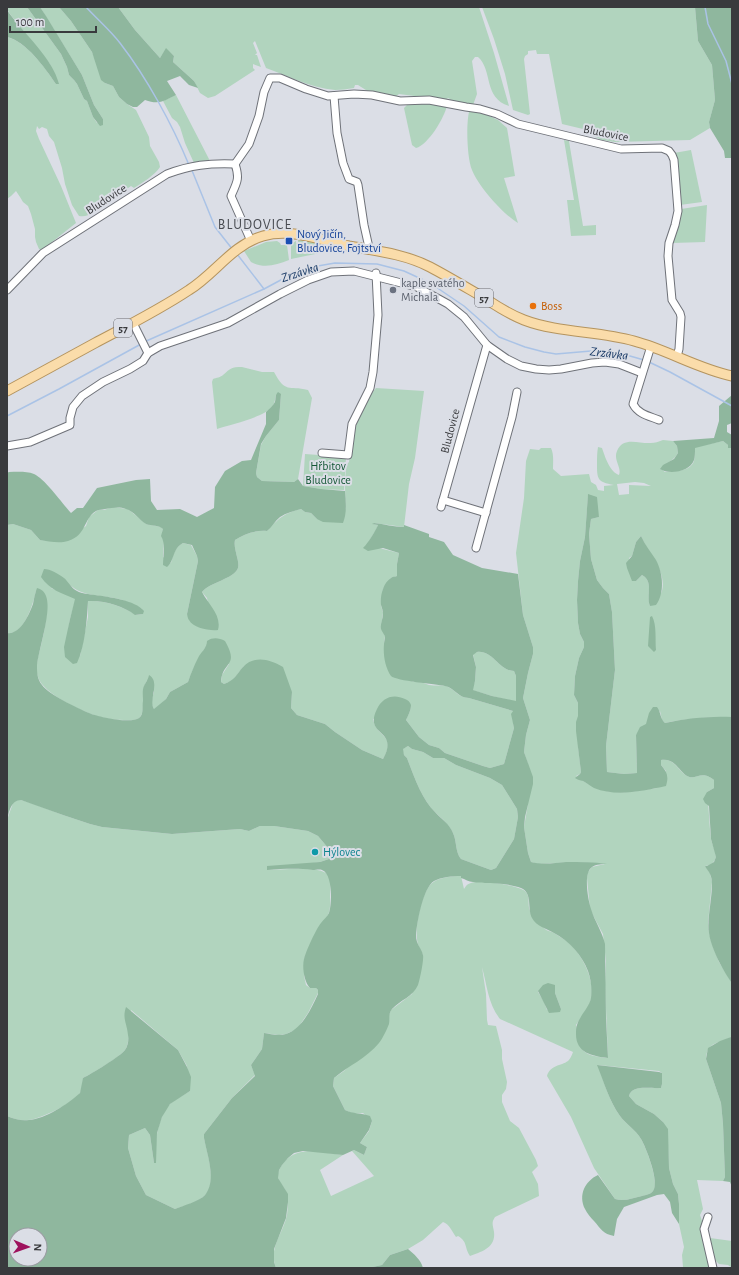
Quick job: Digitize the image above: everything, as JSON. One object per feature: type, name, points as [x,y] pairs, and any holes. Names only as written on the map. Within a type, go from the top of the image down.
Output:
[{"type":"main road","name":"57","points":[[7,391],[133,323],[194,287],[234,251],[251,241],[270,235],[289,234],[313,237],[394,254],[421,263],[506,311],[531,322],[551,327],[618,337],[651,346],[708,369],[732,376]]},
{"type":"street","name":"Bludovice","points":[[7,290],[43,253],[167,174],[184,168],[205,164],[235,164],[249,144],[260,116],[264,92],[270,78],[280,78],[306,90],[328,96],[366,95],[400,101],[429,100],[466,108],[480,109],[497,114],[518,124],[621,149],[662,148],[668,151],[674,160],[678,208],[675,225],[669,243],[668,254],[671,298],[681,317],[679,349],[677,356]]},
{"type":"street","points":[[334,96],[337,133],[342,158],[349,179],[357,182],[358,185],[368,249]]},
{"type":"street","points":[[235,164],[238,175],[237,182],[231,196],[251,241]]},
{"type":"street","points":[[7,446],[30,442],[70,425],[70,418],[74,407],[82,396],[103,382],[130,370],[142,361],[147,351],[228,323],[308,280],[332,272],[354,271],[376,275],[417,287],[448,304],[464,317],[486,346],[521,366],[549,370],[605,362],[643,370]]},
{"type":"street","points":[[322,453],[348,456],[352,424],[370,388],[373,372],[378,315],[376,275]]},
{"type":"street","points":[[133,323],[147,351]]},
{"type":"street","name":"Bludovice","points":[[486,346],[442,503],[486,513]]},
{"type":"street","points":[[651,346],[633,402],[636,410],[659,420]]},
{"type":"street","points":[[476,548],[512,417],[517,392]]},
{"type":"street","points":[[708,1217],[704,1229],[713,1268]]},
{"type":"green space","points":[[7,7],[27,7],[61,54],[69,75],[77,84],[84,99],[87,101],[97,123],[103,119],[94,105],[82,75],[40,7],[59,7],[71,21],[92,52],[105,83],[113,86],[119,97],[136,110],[149,137],[150,146],[159,162],[160,167],[152,176],[134,188],[131,186],[89,215],[79,216],[72,205],[54,142],[49,136],[47,129],[42,127],[39,129],[37,126],[36,131],[39,139],[76,223],[42,250],[39,249],[36,242],[35,229],[28,206],[23,202],[16,191],[7,199],[7,37],[22,44],[35,56],[56,84],[50,64],[10,14]]},
{"type":"green space","points":[[27,7],[40,7],[46,16],[82,75],[94,105],[103,119],[103,125],[100,126],[93,117],[87,101],[84,99],[77,84],[69,75],[61,54]]},
{"type":"green space","points":[[59,7],[118,7],[135,30],[160,58],[166,48],[174,56],[173,62],[194,81],[198,88],[189,85],[180,76],[167,81],[176,95],[165,101],[154,102],[145,100],[137,107],[127,104],[119,97],[113,86],[101,80],[92,52],[71,21]]},
{"type":"green space","points":[[118,7],[479,7],[509,106],[495,97],[486,69],[478,57],[475,57],[472,61],[477,94],[473,105],[449,101],[450,99],[448,98],[445,100],[399,94],[394,98],[369,92],[358,85],[355,85],[354,88],[337,90],[317,87],[266,68],[255,41],[253,43],[257,53],[255,55],[257,55],[261,67],[253,64],[253,68],[255,70],[215,96],[208,98],[200,93],[194,81],[173,62],[174,56],[166,49],[160,58],[135,30]]},
{"type":"green space","points":[[482,7],[695,7],[698,41],[712,65],[715,100],[709,122],[710,128],[690,140],[615,142],[602,140],[586,133],[583,129],[562,124],[549,54],[537,54],[536,50],[528,51],[528,54],[524,59],[530,114],[528,115],[513,110],[505,74]]},
{"type":"green space","points":[[695,7],[732,7],[732,158],[725,158],[724,151],[710,128],[709,122],[715,100],[712,65],[698,41]]},
{"type":"green space","points":[[7,10],[44,55],[56,74],[59,84],[56,84],[41,63],[28,49],[7,37]]},
{"type":"green space","points":[[176,95],[210,161],[194,163],[180,127],[172,118],[163,101]]},
{"type":"green space","points":[[423,103],[447,105],[443,116],[431,136],[421,146],[416,148],[412,145],[404,108],[408,104]]},
{"type":"green space","points":[[472,111],[485,114],[498,120],[507,128],[515,176],[504,178],[518,223],[506,214],[492,200],[475,177],[472,170],[469,158],[467,133],[469,112]]},
{"type":"green space","points":[[564,140],[569,141],[583,226],[596,225],[596,235],[571,236],[567,200],[574,200]]},
{"type":"green space","points":[[691,150],[702,202],[680,205],[674,153]]},
{"type":"green space","points":[[707,205],[705,242],[672,243],[681,217],[681,209]]},
{"type":"green space","points":[[298,240],[325,245],[327,251],[291,259],[291,244],[296,241],[296,243],[298,243]]},
{"type":"green space","points":[[277,241],[281,245],[287,245],[289,260],[275,265],[265,266],[251,262],[244,251],[266,242]]},
{"type":"green space","points":[[242,367],[262,372],[274,372],[285,386],[308,390],[312,398],[298,479],[294,482],[262,481],[257,477],[256,473],[261,445],[266,436],[279,420],[281,394],[276,395],[272,407],[267,411],[246,420],[217,429],[212,382],[213,379],[222,376],[231,368]]},
{"type":"green space","points":[[376,388],[424,391],[415,458],[409,484],[404,527],[374,523],[373,524],[378,525],[367,545],[399,553],[397,576],[391,578],[383,589],[381,605],[383,613],[381,627],[385,636],[384,643],[413,682],[446,686],[462,697],[513,711],[514,728],[504,764],[490,768],[445,753],[439,748],[429,745],[419,737],[406,720],[411,705],[373,719],[378,730],[385,737],[388,745],[383,759],[362,750],[325,724],[297,715],[291,708],[292,692],[244,666],[232,681],[224,684],[221,682],[222,675],[229,664],[207,645],[196,663],[188,682],[170,692],[166,699],[154,710],[151,702],[154,692],[147,681],[144,690],[141,715],[136,720],[112,719],[93,715],[64,702],[47,690],[38,677],[37,663],[44,633],[47,608],[36,591],[30,611],[23,624],[13,633],[7,633],[7,525],[13,524],[31,530],[40,540],[63,542],[86,526],[89,517],[98,510],[113,507],[128,509],[146,524],[161,527],[163,529],[163,557],[171,563],[178,547],[183,543],[191,545],[198,561],[187,614],[195,625],[214,630],[207,598],[202,592],[236,572],[238,562],[235,540],[250,533],[267,531],[282,517],[290,512],[301,509],[305,512],[311,513],[317,519],[346,509],[346,465],[349,462],[359,417]],"holes":[[[70,585],[87,594],[125,601],[142,609],[143,614],[136,615],[119,606],[88,601],[88,617],[80,656],[68,631],[76,598],[51,588]]]},
{"type":"green space","points":[[278,392],[281,394],[279,420],[261,444],[256,473],[257,477],[262,481],[294,482],[298,479],[303,486],[345,491],[346,507],[343,523],[323,522],[311,513],[305,512],[301,509],[287,513],[280,517],[267,531],[250,533],[235,540],[238,562],[236,572],[202,592],[218,619],[218,630],[198,627],[191,623],[188,618],[187,614],[198,561],[192,545],[183,543],[179,545],[170,564],[167,567],[163,565],[164,546],[161,536],[163,529],[146,524],[129,510],[118,507],[97,510],[89,518],[79,535],[65,542],[40,540],[31,530],[13,524],[7,525],[7,473],[9,472],[28,472],[34,474],[48,486],[71,513],[77,508],[83,508],[97,488],[136,480],[150,479],[151,501],[157,510],[180,509],[197,517],[214,508],[215,487],[225,471],[242,461],[251,460],[266,424],[266,412],[275,402]]},
{"type":"green space","points":[[732,395],[732,423],[727,425],[727,432],[732,435],[732,448],[728,448],[728,445],[723,441],[695,448],[695,456],[692,464],[684,470],[669,472],[660,469],[663,465],[674,459],[678,453],[677,446],[673,441],[714,438],[719,421],[719,406]]},
{"type":"green space","points":[[663,440],[673,441],[677,446],[678,453],[674,459],[661,469],[665,472],[686,469],[692,465],[695,456],[695,447],[723,441],[728,445],[728,448],[732,448],[732,717],[698,718],[665,723],[662,720],[660,711],[636,735],[637,773],[624,774],[607,772],[606,746],[615,670],[612,612],[609,594],[597,580],[591,559],[589,534],[591,519],[599,517],[588,495],[585,537],[580,561],[577,600],[578,623],[580,634],[584,642],[584,647],[579,658],[575,676],[574,695],[578,703],[578,746],[581,772],[576,776],[586,783],[605,791],[624,792],[657,788],[666,771],[661,765],[661,760],[666,760],[673,763],[687,776],[693,777],[706,775],[714,780],[714,788],[707,792],[711,839],[716,857],[715,861],[705,866],[710,873],[712,882],[708,923],[712,944],[719,962],[732,983],[732,1034],[731,1037],[711,1046],[707,1053],[706,1059],[721,1103],[725,1177],[723,1181],[697,1180],[703,1209],[700,1215],[702,1221],[701,1230],[710,1268],[683,1267],[682,1255],[684,1247],[679,1224],[678,1194],[673,1184],[669,1168],[668,1147],[663,1122],[654,1114],[636,1104],[629,1096],[631,1092],[638,1088],[661,1088],[662,1073],[659,1071],[598,1065],[607,1091],[616,1110],[622,1119],[639,1136],[643,1143],[652,1165],[655,1181],[655,1187],[650,1194],[622,1200],[615,1199],[594,1168],[571,1117],[547,1076],[548,1072],[553,1068],[568,1061],[573,1052],[500,1019],[490,1001],[482,967],[486,994],[488,1025],[496,1026],[502,1050],[502,1059],[507,1082],[506,1089],[502,1095],[502,1102],[510,1121],[519,1128],[536,1160],[538,1166],[532,1172],[538,1184],[539,1196],[495,1217],[493,1223],[493,1242],[490,1246],[479,1253],[470,1256],[463,1240],[458,1236],[456,1237],[449,1226],[443,1222],[423,1240],[408,1249],[390,1255],[382,1265],[368,1268],[276,1268],[274,1261],[275,1247],[285,1222],[288,1208],[287,1195],[278,1178],[278,1173],[285,1161],[298,1153],[312,1151],[343,1155],[320,1170],[331,1196],[374,1176],[352,1151],[354,1150],[364,1155],[367,1147],[360,1143],[369,1131],[372,1121],[363,1113],[354,1114],[345,1110],[333,1086],[334,1078],[344,1071],[389,1023],[389,1015],[391,1010],[412,994],[423,955],[417,940],[418,918],[422,902],[428,888],[437,880],[445,877],[461,876],[464,889],[470,883],[482,882],[507,885],[521,889],[527,893],[530,911],[534,917],[545,929],[569,943],[579,955],[587,969],[592,992],[589,1006],[576,1025],[579,1041],[586,1053],[608,1058],[605,984],[606,961],[603,934],[590,909],[587,878],[588,872],[592,867],[605,864],[575,862],[538,864],[531,862],[528,853],[524,827],[528,804],[528,764],[524,752],[530,720],[523,698],[533,654],[533,647],[523,615],[516,553],[524,498],[526,461],[530,449],[539,450],[541,448],[551,448],[553,456],[553,469],[561,476],[589,474],[591,482],[596,485],[598,490],[604,491],[604,486],[614,485],[604,483],[599,479],[597,473],[598,447],[602,448],[610,468],[619,475],[620,472],[616,454],[620,446],[627,442],[652,443]],"holes":[[[635,482],[644,483],[651,486],[629,485],[629,494],[619,495],[617,484]],[[641,536],[662,576],[662,591],[650,606],[648,581],[642,575],[636,581],[629,558],[632,556],[636,542]],[[555,985],[555,993],[561,1009],[547,1010],[538,992],[540,989]]]},
{"type":"green space","name":"Hřbitov Bludovice","points":[[305,454],[346,457],[344,490],[321,489],[303,486]]},
{"type":"green space","points":[[588,494],[597,497],[599,517],[591,519],[589,534],[591,559],[597,580],[609,594],[612,612],[615,670],[606,746],[607,772],[624,774],[637,773],[636,735],[640,727],[646,724],[649,713],[653,707],[657,707],[662,720],[665,723],[698,718],[732,717],[732,983],[718,959],[712,945],[708,926],[712,879],[705,866],[714,862],[716,857],[711,839],[709,806],[703,799],[707,792],[714,788],[714,780],[706,775],[693,777],[687,776],[676,765],[666,760],[661,760],[661,765],[667,774],[666,786],[657,788],[620,793],[602,791],[575,778],[581,772],[576,731],[578,703],[574,695],[575,676],[579,658],[584,647],[584,642],[580,634],[578,623],[577,600],[580,561],[585,537]]},
{"type":"green space","points":[[374,523],[396,527],[404,527],[404,525],[429,534],[429,537],[444,542],[453,555],[482,568],[518,574],[523,615],[533,647],[533,654],[523,698],[530,720],[524,752],[533,777],[533,784],[524,827],[528,853],[531,862],[535,863],[582,862],[607,864],[592,867],[589,870],[587,881],[590,905],[605,944],[608,1058],[591,1055],[582,1049],[577,1040],[577,1026],[591,998],[591,981],[585,965],[579,954],[570,944],[560,936],[534,921],[525,890],[508,885],[472,882],[461,878],[461,876],[447,877],[434,881],[430,885],[424,898],[418,922],[416,938],[423,957],[422,970],[416,989],[392,1009],[389,1024],[379,1043],[363,1058],[334,1078],[333,1086],[345,1110],[370,1116],[372,1121],[369,1130],[360,1143],[367,1147],[364,1155],[354,1150],[343,1155],[303,1151],[294,1153],[282,1165],[279,1170],[278,1178],[288,1194],[288,1202],[286,1218],[274,1249],[274,1262],[276,1268],[7,1268],[7,1116],[23,1120],[42,1117],[63,1106],[80,1093],[83,1078],[122,1053],[128,1045],[125,1018],[126,1007],[178,1050],[191,1077],[190,1091],[170,1104],[162,1117],[157,1133],[156,1163],[154,1163],[150,1135],[145,1128],[129,1135],[128,1148],[136,1176],[146,1195],[175,1209],[195,1201],[205,1195],[209,1189],[211,1175],[204,1134],[232,1098],[255,1076],[251,1065],[262,1049],[264,1033],[280,1035],[286,1034],[297,1028],[305,1018],[318,994],[318,990],[316,988],[310,988],[306,982],[303,962],[314,935],[329,913],[331,890],[328,877],[322,870],[267,870],[267,866],[320,862],[329,859],[329,849],[318,836],[308,831],[274,826],[260,826],[249,831],[240,829],[172,834],[102,827],[21,800],[13,804],[7,820],[7,633],[12,633],[20,628],[33,604],[37,588],[42,590],[46,596],[47,611],[37,665],[39,680],[45,689],[70,704],[93,715],[122,720],[135,720],[141,717],[143,688],[149,675],[154,682],[152,701],[154,709],[166,699],[170,692],[188,682],[195,664],[205,648],[207,641],[214,638],[225,641],[231,655],[231,660],[224,670],[221,682],[224,684],[231,681],[247,663],[252,661],[268,660],[278,664],[283,667],[292,692],[291,708],[297,715],[325,724],[362,750],[383,759],[387,749],[387,742],[385,737],[374,724],[374,718],[379,705],[385,699],[396,696],[409,701],[411,705],[406,720],[419,737],[429,745],[439,748],[445,753],[490,768],[504,764],[514,728],[511,714],[513,711],[465,698],[445,686],[394,678],[391,676],[384,657],[385,636],[381,630],[383,611],[381,598],[388,580],[397,576],[399,553],[383,548],[368,551],[363,548],[378,525],[372,524]],"holes":[[[477,652],[483,652],[492,657],[504,668],[514,671],[516,676],[516,701],[473,690],[476,667],[473,655]],[[408,746],[433,758],[444,758],[456,765],[490,778],[502,785],[517,809],[518,817],[514,839],[496,868],[491,870],[461,859],[451,830],[430,807],[418,786],[407,758],[404,755],[403,749]]]},
{"type":"green space","points":[[641,536],[656,560],[660,571],[662,589],[656,605],[650,606],[649,585],[646,578],[642,575],[636,581],[632,581],[627,568],[626,563],[632,556],[636,542]]},
{"type":"green space","points":[[44,569],[60,575],[79,592],[114,598],[135,604],[144,611],[143,614],[135,615],[113,604],[88,601],[84,641],[77,663],[73,664],[65,657],[64,647],[75,599],[56,591],[48,585],[41,577]]},
{"type":"green space","points":[[652,616],[656,633],[656,650],[654,652],[648,646],[650,617]]},
{"type":"green space","points":[[477,652],[487,654],[504,668],[514,671],[516,676],[516,702],[472,690],[475,681],[476,667],[473,654]]},
{"type":"green space","points":[[408,746],[433,758],[444,758],[456,765],[490,778],[502,785],[517,809],[518,817],[514,839],[496,868],[491,870],[461,859],[451,830],[430,807],[418,786],[402,749]]},
{"type":"green space","points":[[17,800],[31,803],[102,827],[172,834],[240,829],[249,831],[260,826],[274,826],[308,831],[318,836],[329,849],[329,859],[320,862],[267,870],[317,870],[324,872],[330,879],[329,912],[310,945],[304,959],[304,976],[306,985],[310,988],[316,988],[318,993],[308,1013],[297,1029],[286,1034],[279,1035],[264,1033],[262,1049],[251,1065],[255,1075],[232,1098],[204,1134],[210,1168],[210,1184],[208,1191],[204,1196],[194,1202],[175,1209],[146,1195],[136,1176],[128,1148],[129,1135],[145,1128],[150,1135],[154,1163],[157,1134],[164,1113],[171,1103],[190,1091],[187,1066],[178,1050],[131,1010],[127,1047],[112,1061],[83,1078],[81,1091],[77,1097],[56,1110],[33,1119],[20,1120],[7,1116],[7,820],[13,803]]},
{"type":"green space","points":[[548,983],[555,985],[555,993],[561,1009],[560,1012],[549,1013],[538,991],[543,985]]},
{"type":"green space","points":[[732,1034],[732,1187],[730,1182],[723,1181],[725,1177],[721,1103],[706,1059],[708,1048],[731,1037]]},
{"type":"green space","points":[[597,1065],[662,1073],[661,1088],[638,1088],[631,1092],[629,1096],[636,1104],[654,1114],[668,1129],[669,1168],[673,1184],[678,1194],[679,1224],[672,1213],[670,1202],[664,1194],[657,1195],[624,1207],[617,1219],[614,1236],[602,1231],[585,1209],[582,1199],[584,1189],[593,1178],[598,1175],[615,1199],[618,1200],[648,1194],[653,1191],[655,1187],[652,1165],[643,1143],[639,1136],[622,1119],[616,1110]]},
{"type":"green space","points":[[710,1238],[732,1241],[732,1268],[728,1265],[719,1264],[716,1261],[708,1241]]},
{"type":"green space","points":[[408,1249],[419,1260],[423,1268],[368,1268],[382,1265],[390,1255]]},
{"type":"waterway","points":[[86,7],[116,38],[140,71],[167,118],[189,165]]},
{"type":"waterway","points":[[705,7],[708,24],[726,61],[732,84]]},
{"type":"waterway","points":[[191,168],[215,227],[233,250]]},
{"type":"waterway","points":[[237,254],[264,289]]},
{"type":"waterway","name":"Zrzávka","points":[[144,342],[264,289],[292,274],[312,267],[335,263],[377,264],[404,271],[430,283],[464,306],[499,337],[525,347],[556,354],[605,351],[644,360]]},
{"type":"waterway","name":"Zrzávka","points":[[7,416],[141,344]]},
{"type":"waterway","name":"Zrzávka","points":[[649,362],[732,406]]},
{"type":"place","name":"Nový Jičín, Bludovice, Fojtství","points":[[289,241]]},
{"type":"place","name":"kaple svatého Michala","points":[[393,290]]},
{"type":"place","name":"Boss","points":[[533,306]]},
{"type":"place","name":"Hýlovec","points":[[315,852]]},
{"type":"district","name":"BLUDOVICE","points":[[255,225]]}]
